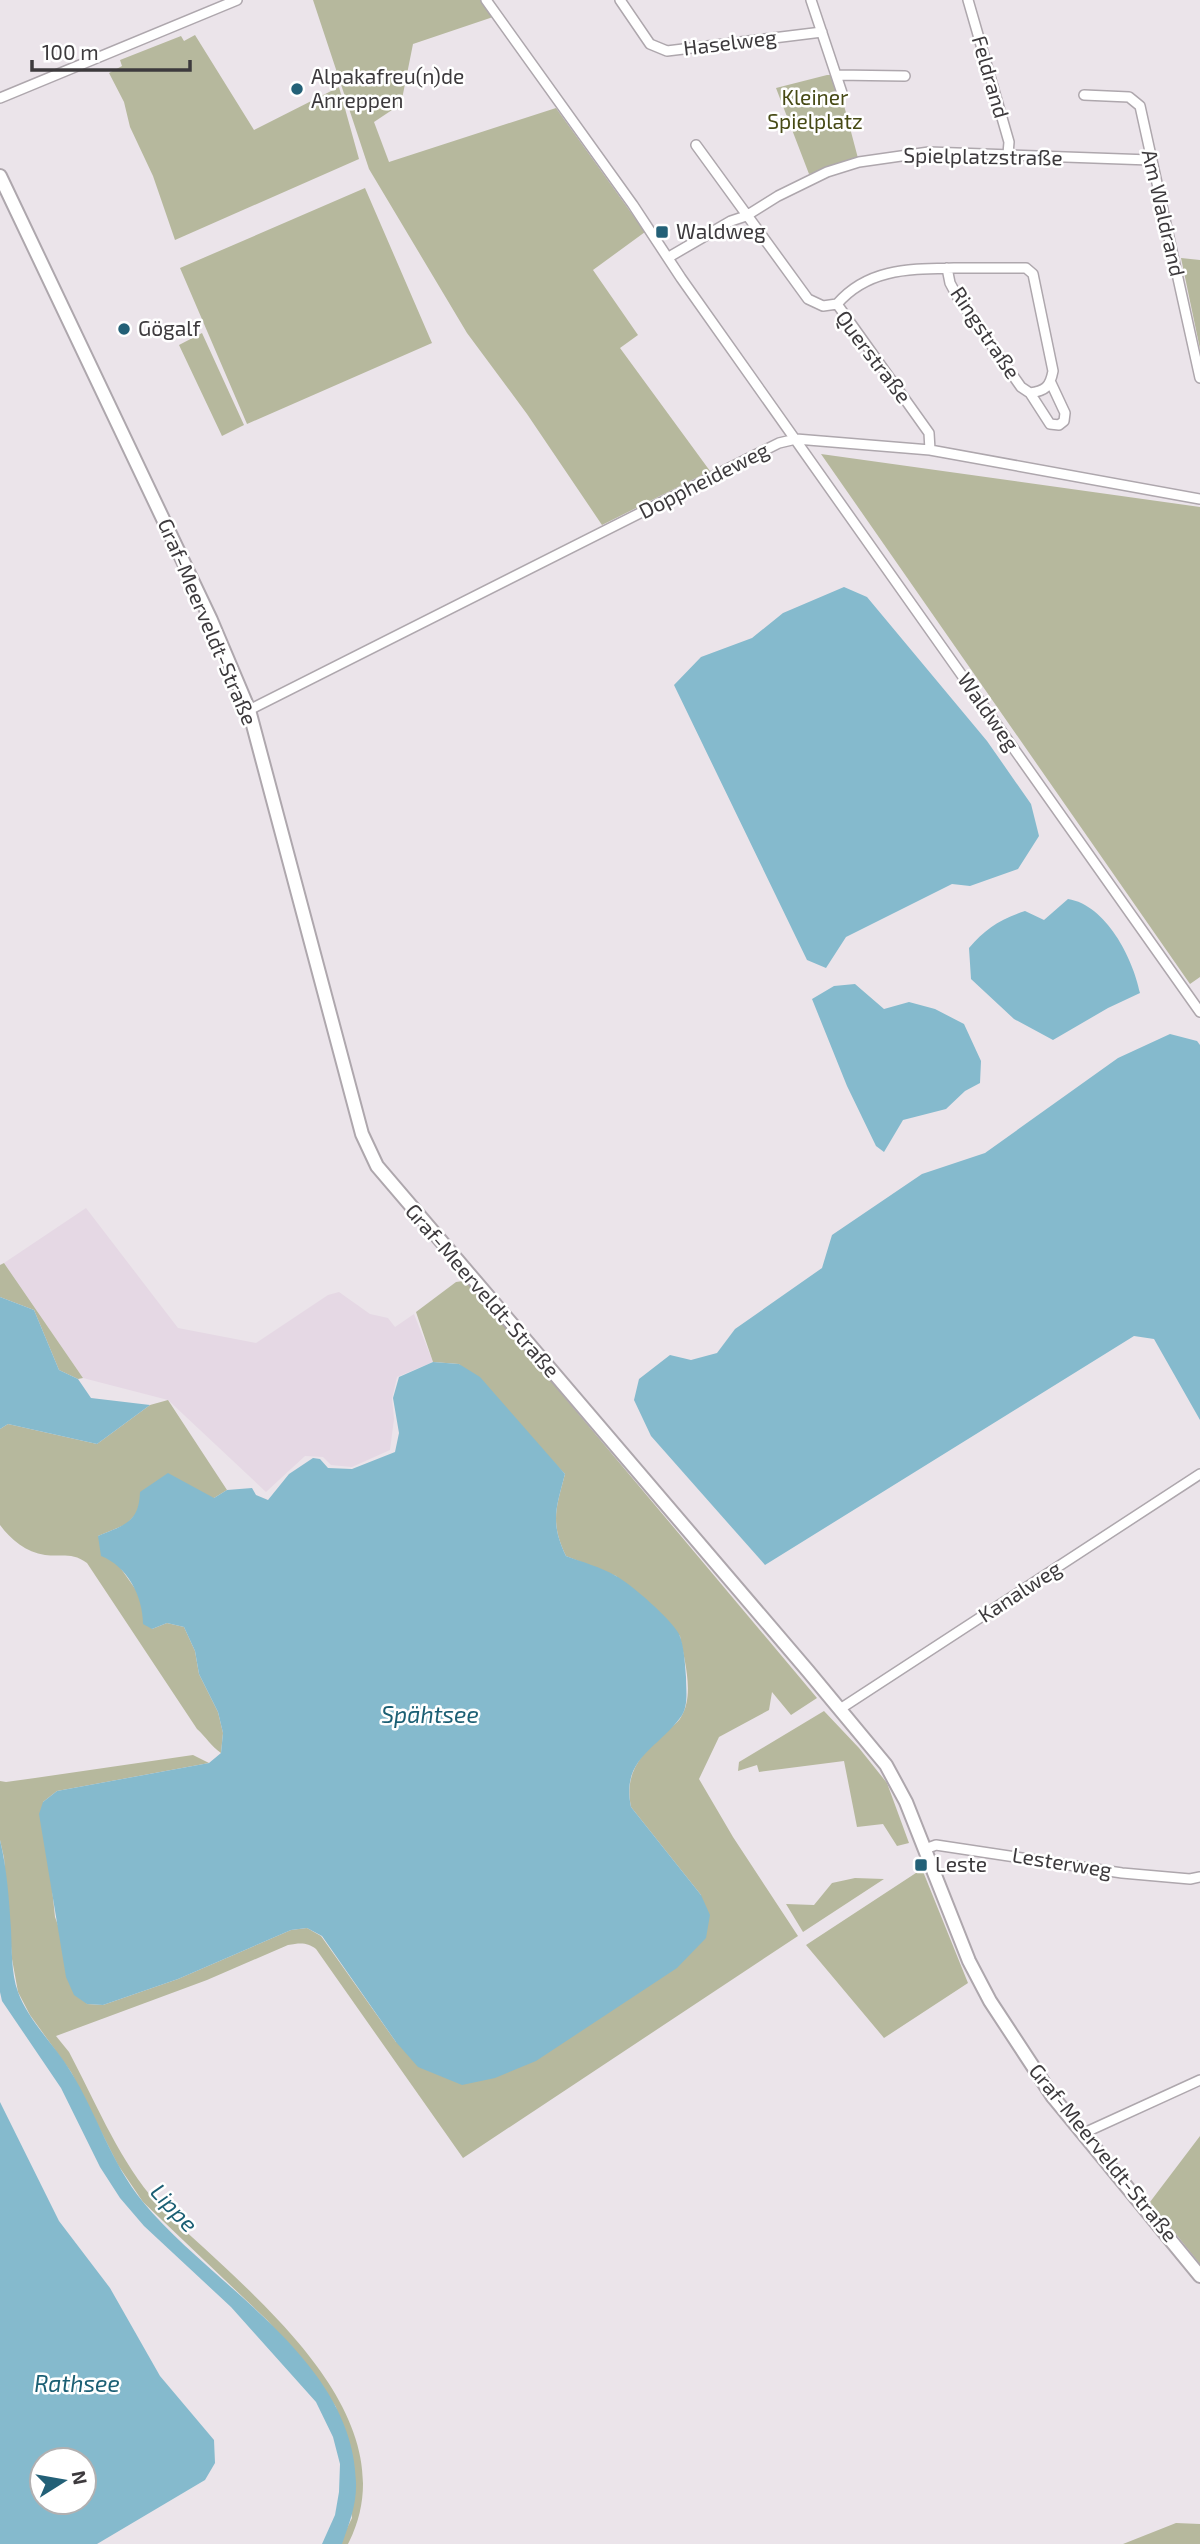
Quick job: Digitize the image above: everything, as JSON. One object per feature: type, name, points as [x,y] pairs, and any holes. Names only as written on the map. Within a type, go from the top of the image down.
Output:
[{"type":"main road","name":"Graf-Meerveldt-Straße","points":[[0,176],[211,620],[249,710],[362,1134],[377,1166],[840,1709],[894,1778],[969,1961],[989,2001],[1038,2076],[1200,2276]]},
{"type":"street","points":[[0,98],[237,0]]},
{"type":"street","name":"Waldweg","points":[[486,0],[1200,1012]]},
{"type":"street","name":"Haselweg","points":[[620,0],[650,44],[667,51],[822,32]]},
{"type":"street","points":[[811,0],[842,93]]},
{"type":"street","name":"Feldrand","points":[[968,0],[1009,142],[1008,154]]},
{"type":"street","points":[[836,75],[905,76]]},
{"type":"street","name":"Am Waldrand","points":[[1084,95],[1129,97],[1140,106],[1200,378]]},
{"type":"street","points":[[696,145],[746,216]]},
{"type":"street","name":"Spielplatzstraße","points":[[669,257],[778,196],[827,172],[859,162],[913,153],[1150,160]]},
{"type":"street","name":"Querstraße","points":[[746,216],[758,228],[808,299],[823,306],[837,304],[929,433],[930,450]]},
{"type":"street","name":"Ringstraße","points":[[837,304],[845,294],[890,272],[912,268],[947,268],[1026,268],[1033,274],[1053,371],[1051,383],[1065,414],[1064,421],[1059,425],[1050,424],[1030,393],[1021,387],[957,296],[950,284],[947,268]]},
{"type":"street","name":"Ringstraße","points":[[1030,393],[1042,391],[1051,383]]},
{"type":"street","name":"Doppheideweg","points":[[249,710],[779,443],[796,439],[930,450],[1200,499]]},
{"type":"street","name":"Kanalweg","points":[[840,1709],[1200,1474]]},
{"type":"street","name":"Lesterweg","points":[[925,1849],[936,1845],[1122,1873],[1200,1877]]},
{"type":"street","points":[[1084,2133],[1200,2080]]},
{"type":"shaded area","points":[[86,1208],[178,1328],[256,1343],[328,1295],[339,1292],[370,1314],[388,1318],[395,1327],[414,1314],[433,1362],[397,1377],[392,1399],[394,1419],[390,1450],[352,1467],[331,1465],[323,1457],[305,1456],[266,1492],[168,1400],[83,1378],[4,1263]]},
{"type":"green space","points":[[313,0],[481,0],[493,17],[413,44],[401,104],[374,122],[389,162],[556,108],[645,232],[593,270],[638,335],[620,348],[710,471],[602,525],[527,414],[467,333],[369,169]]},
{"type":"green space","points":[[195,35],[254,130],[339,87],[359,159],[175,240],[153,176],[130,127],[124,102],[109,73],[122,66],[120,60],[181,36],[184,41]]},
{"type":"green space","name":"Kleiner Spielplatz","points":[[836,75],[859,162],[809,174],[776,88]]},
{"type":"green space","points":[[365,188],[432,343],[247,424],[180,268]]},
{"type":"green space","points":[[1181,258],[1200,260],[1200,349]]},
{"type":"green space","points":[[202,333],[244,425],[222,436],[179,345]]},
{"type":"green space","points":[[821,454],[1200,507],[1200,977],[1190,984]]},
{"type":"green space","points":[[4,1263],[83,1378],[78,1379],[59,1370],[34,1310],[0,1297],[0,1265]]},
{"type":"green space","points":[[463,1281],[471,1286],[817,1698],[791,1715],[772,1692],[769,1710],[719,1737],[699,1779],[733,1837],[798,1936],[463,2158],[316,1949],[306,1944],[288,1945],[207,1980],[56,2036],[69,2052],[106,2125],[150,2195],[266,2307],[297,2341],[326,2379],[348,2418],[361,2459],[362,2501],[348,2544],[339,2544],[352,2518],[336,2407],[309,2368],[267,2320],[143,2202],[118,2165],[71,2072],[30,2015],[18,1992],[0,1840],[0,1781],[193,1755],[209,1763],[57,1791],[43,1802],[55,1917],[87,2004],[103,2005],[178,1979],[291,1930],[307,1928],[321,1936],[396,2042],[701,1895],[631,1807],[629,1795],[636,1765],[649,1748],[678,1721],[685,1708],[688,1688],[680,1636],[616,1576],[566,1556],[556,1525],[565,1474],[459,1364],[433,1362],[416,1312],[456,1282]]},
{"type":"green space","points":[[168,1400],[227,1490],[214,1498],[140,1509],[127,1524],[98,1536],[136,1590],[152,1629],[167,1623],[184,1627],[195,1651],[199,1674],[218,1712],[223,1733],[221,1753],[197,1729],[87,1563],[72,1556],[45,1555],[25,1548],[0,1525],[0,1429],[8,1424],[97,1444],[150,1405]]},
{"type":"green space","points":[[824,1711],[887,1783],[909,1843],[897,1846],[883,1824],[857,1827],[844,1761],[759,1772],[757,1765],[738,1771],[739,1762]]},
{"type":"green space","points":[[922,1869],[968,1983],[884,2038],[806,1945]]},
{"type":"green space","points":[[855,1878],[884,1879],[803,1932],[786,1904],[814,1905],[832,1883]]},
{"type":"green space","points":[[1200,2136],[1200,2264],[1150,2202]]},
{"type":"green space","points":[[1176,2523],[1200,2524],[1200,2544],[1123,2544]]},
{"type":"water","points":[[844,587],[867,597],[987,741],[1031,804],[1039,836],[1018,869],[970,886],[952,884],[846,937],[826,968],[807,960],[674,685],[701,657],[752,638],[783,613]]},
{"type":"water","points":[[1068,899],[1082,903],[1094,911],[1116,935],[1131,964],[1140,993],[1053,1040],[1014,1019],[971,979],[969,948],[987,930],[1008,917],[1025,911],[1044,920]]},
{"type":"water","points":[[855,984],[884,1009],[909,1002],[935,1009],[964,1024],[981,1061],[980,1083],[965,1091],[946,1109],[903,1120],[884,1152],[876,1146],[847,1086],[812,999],[834,986]]},
{"type":"water","points":[[1170,1034],[1197,1041],[1200,1045],[1200,1420],[1154,1339],[1134,1336],[765,1565],[651,1436],[634,1400],[639,1379],[670,1355],[691,1360],[717,1353],[735,1329],[822,1268],[832,1235],[922,1174],[985,1153],[1118,1058]]},
{"type":"water","points":[[0,1297],[34,1310],[59,1370],[78,1379],[91,1398],[150,1405],[97,1444],[8,1424],[0,1429]]},
{"type":"water","name":"Spähtsee","points":[[433,1362],[459,1364],[480,1377],[565,1474],[556,1525],[566,1556],[623,1580],[660,1611],[679,1634],[686,1672],[685,1709],[671,1729],[636,1766],[629,1791],[631,1807],[701,1895],[710,1915],[706,1938],[677,1968],[536,2061],[495,2078],[462,2085],[418,2067],[396,2042],[322,1936],[307,1928],[291,1930],[178,1979],[103,2005],[87,2004],[74,1995],[66,1977],[39,1814],[43,1802],[57,1791],[209,1763],[221,1753],[223,1733],[218,1712],[199,1674],[195,1651],[184,1627],[167,1623],[152,1629],[143,1624],[140,1603],[132,1583],[119,1567],[101,1556],[98,1536],[128,1522],[137,1510],[140,1492],[168,1473],[214,1498],[227,1490],[252,1488],[256,1495],[268,1500],[289,1474],[313,1458],[320,1459],[328,1468],[352,1469],[395,1452],[399,1433],[393,1398],[399,1377]]},
{"type":"water","points":[[0,1840],[7,1884],[13,1969],[18,1992],[35,2023],[71,2072],[122,2171],[143,2202],[172,2233],[275,2328],[306,2362],[331,2398],[349,2438],[356,2482],[354,2506],[342,2544],[322,2544],[335,2515],[340,2464],[333,2437],[316,2402],[231,2307],[144,2226],[120,2198],[100,2167],[61,2088],[2,2001]]},
{"type":"water","name":"Rathsee","points":[[0,2102],[59,2221],[110,2288],[160,2376],[214,2440],[215,2463],[205,2480],[97,2544],[0,2544]]},
{"type":"place","name":"Alpakafreu(n)de Anreppen","points":[[297,89]]},
{"type":"place","name":"Waldweg","points":[[662,232]]},
{"type":"place","name":"Gögalf","points":[[124,329]]},
{"type":"place","name":"Leste","points":[[921,1865]]},
{"type":"water label","name":"Lippe","points":[[174,2208]]}]
